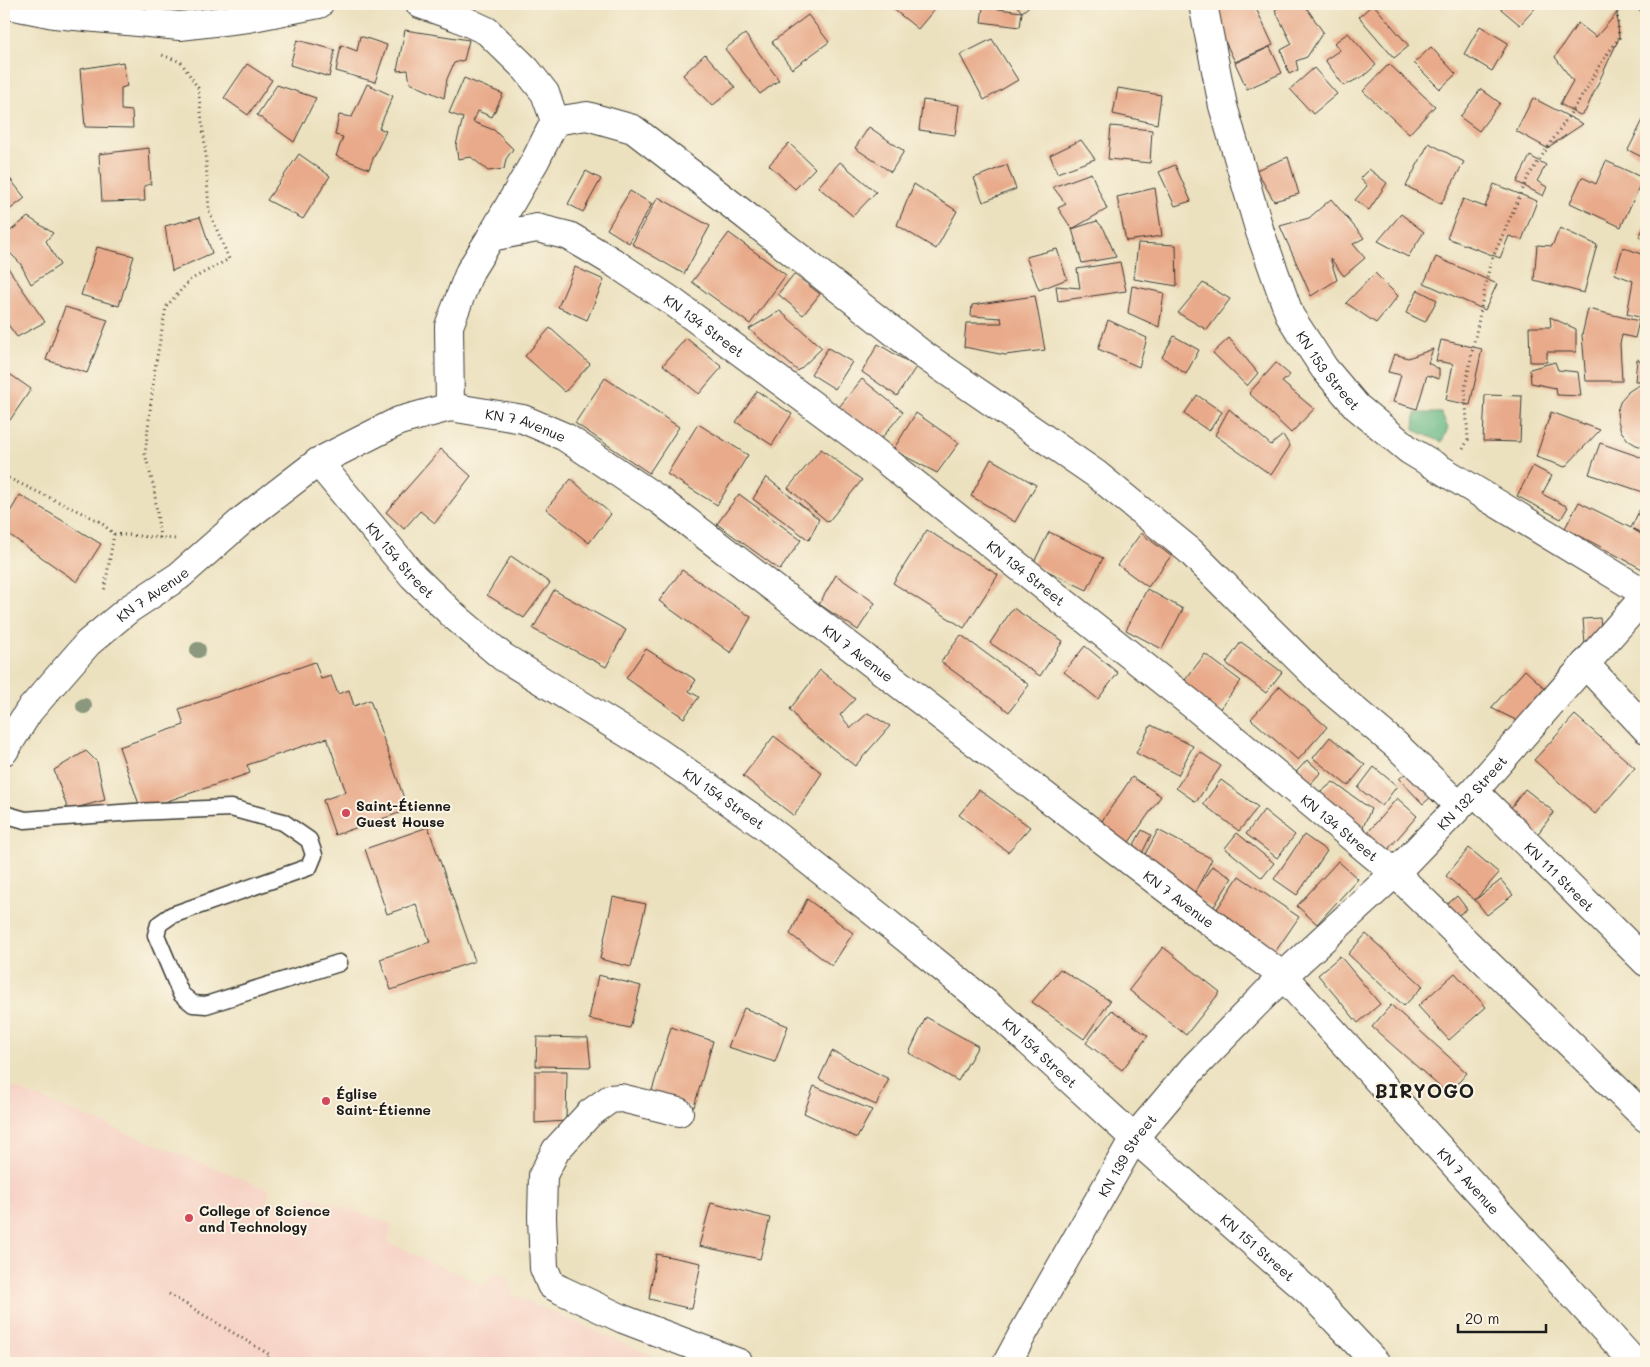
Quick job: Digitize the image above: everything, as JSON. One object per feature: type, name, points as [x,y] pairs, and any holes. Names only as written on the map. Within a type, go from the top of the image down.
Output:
[{"type":"street","points":[[4,4],[54,14],[180,26],[248,18],[319,4]]},
{"type":"street","points":[[420,4],[457,17],[487,31],[526,69],[545,92],[555,121],[535,161],[470,271],[449,326],[450,407]]},
{"type":"street","name":"KN 153 Street","points":[[1204,4],[1223,106],[1260,232],[1290,316],[1324,368],[1357,407],[1409,450],[1646,595]]},
{"type":"street","name":"KN 111 Street","points":[[555,121],[587,116],[633,129],[746,215],[922,354],[1096,474],[1190,551],[1326,686],[1396,745],[1467,799],[1646,962]]},
{"type":"street","name":"KN 134 Street","points":[[491,237],[536,228],[569,236],[613,262],[673,302],[860,440],[1193,705],[1395,873],[1646,1118]]},
{"type":"street","name":"KN 7 Avenue","points":[[4,751],[29,711],[88,643],[129,609],[178,576],[244,519],[318,462],[399,421],[450,407],[523,419],[565,437],[659,500],[1190,907],[1283,976],[1634,1363]]},
{"type":"street","name":"KN 154 Street","points":[[318,462],[413,576],[453,615],[503,657],[658,752],[766,826],[992,1008],[1134,1138]]},
{"type":"street","name":"KN 132 Street","points":[[1283,976],[1395,873],[1467,799],[1646,595]]},
{"type":"street","points":[[1585,664],[1646,729]]},
{"type":"street","name":"KN 139 Street","points":[[1007,1363],[1134,1138],[1194,1067],[1283,976]]},
{"type":"street","points":[[679,1112],[621,1098],[610,1099],[589,1114],[556,1150],[543,1175],[544,1268],[551,1285],[623,1319],[739,1363]]},
{"type":"street","name":"KN 151 Street","points":[[1134,1138],[1309,1292],[1376,1363]]},
{"type":"lane","points":[[4,814],[25,820],[134,812],[231,808],[283,822],[309,840],[314,855],[309,867],[172,915],[159,924],[156,935],[181,994],[192,1004],[206,1006],[339,963]]},
{"type":"path","points":[[1448,473],[1468,440],[1465,388],[1490,264],[1528,177],[1619,38],[1617,13],[1614,4]]},
{"type":"path","points":[[158,53],[181,62],[198,88],[209,211],[229,259],[190,280],[166,307],[155,368],[145,454],[154,488],[160,538]]},
{"type":"path","points":[[4,476],[99,521],[114,534],[218,542]]},
{"type":"path","points":[[96,636],[114,534]]},
{"type":"path","points":[[169,1294],[270,1355],[265,1363]]},
{"type":"shaded area","name":"College of Science and Technology","points":[[4,1084],[270,1190],[267,1199],[301,1212],[308,1195],[392,1224],[388,1242],[486,1287],[493,1273],[508,1278],[513,1295],[669,1363],[4,1363]]},
{"type":"green space","points":[[1415,413],[1441,413],[1448,428],[1442,442],[1414,430]]},
{"type":"building","points":[[887,4],[939,4],[918,29]]},
{"type":"building","points":[[1015,4],[1032,4],[1022,12]]},
{"type":"building","points":[[1207,4],[1254,4],[1273,45],[1235,62]]},
{"type":"building","points":[[1283,4],[1304,4],[1323,32],[1307,57],[1296,61],[1298,70],[1289,74],[1281,50],[1292,44],[1275,10]]},
{"type":"building","points":[[1373,4],[1409,46],[1394,58],[1359,17]]},
{"type":"building","points":[[1495,4],[1539,4],[1520,25]]},
{"type":"building","points":[[1625,4],[1646,4],[1646,13]]},
{"type":"building","points":[[983,7],[1022,12],[1020,27],[981,22]]},
{"type":"building","points":[[1617,13],[1619,38],[1585,112],[1580,115],[1560,104],[1573,81],[1555,57],[1578,23],[1596,37]]},
{"type":"building","points":[[808,15],[829,42],[792,69],[772,42]]},
{"type":"building","points":[[1480,26],[1508,43],[1492,71],[1464,54]]},
{"type":"building","points":[[405,30],[469,40],[464,60],[454,63],[447,79],[444,98],[410,83],[408,70],[397,71]]},
{"type":"building","points":[[1348,33],[1376,65],[1365,75],[1344,86],[1325,60],[1340,50],[1334,43]]},
{"type":"building","points":[[745,34],[779,80],[760,94],[725,49]]},
{"type":"building","points":[[360,36],[387,45],[375,82],[336,71],[341,45],[357,51]]},
{"type":"building","points":[[992,39],[1018,80],[984,100],[960,55]]},
{"type":"building","points":[[297,40],[335,50],[329,77],[290,65]]},
{"type":"building","points":[[1270,47],[1282,73],[1247,89],[1235,63]]},
{"type":"building","points":[[1431,47],[1456,74],[1440,89],[1414,63]]},
{"type":"building","points":[[705,54],[735,87],[712,106],[683,75]]},
{"type":"building","points":[[123,62],[127,86],[121,88],[121,110],[132,111],[133,128],[85,127],[80,69]]},
{"type":"building","points":[[247,64],[272,80],[248,115],[224,98]]},
{"type":"building","points":[[1389,64],[1435,106],[1409,134],[1363,91]]},
{"type":"building","points":[[1314,68],[1337,94],[1313,114],[1290,89]]},
{"type":"building","points":[[464,78],[503,94],[492,117],[478,111],[473,122],[494,130],[513,149],[506,159],[504,169],[488,171],[471,157],[458,159],[456,145],[463,118],[449,113]]},
{"type":"building","points":[[367,84],[393,96],[379,128],[386,131],[369,169],[336,156],[343,137],[335,135],[339,115],[352,117]]},
{"type":"building","points":[[277,85],[316,98],[294,142],[257,115]]},
{"type":"building","points":[[1118,88],[1161,95],[1157,124],[1113,114]]},
{"type":"building","points":[[1481,89],[1500,103],[1479,131],[1460,117]]},
{"type":"building","points":[[1533,98],[1583,124],[1547,148],[1516,131]]},
{"type":"building","points":[[923,100],[959,105],[955,135],[919,130]]},
{"type":"building","points":[[1646,114],[1646,159],[1628,150]]},
{"type":"building","points":[[1111,126],[1152,130],[1150,163],[1108,159]]},
{"type":"building","points":[[869,127],[904,151],[891,172],[855,148]]},
{"type":"building","points":[[1081,140],[1095,159],[1057,173],[1050,155]]},
{"type":"building","points":[[789,143],[815,168],[795,189],[769,165]]},
{"type":"building","points":[[1429,143],[1464,162],[1441,204],[1406,186]]},
{"type":"building","points":[[149,148],[151,184],[144,186],[145,201],[102,202],[99,154]]},
{"type":"building","points":[[299,154],[330,176],[303,219],[267,200]]},
{"type":"building","points":[[1530,156],[1546,165],[1537,181],[1547,187],[1543,196],[1517,182]]},
{"type":"building","points":[[1288,157],[1299,194],[1274,201],[1256,170]]},
{"type":"building","points":[[1606,161],[1643,178],[1621,227],[1570,203],[1582,177],[1596,184]]},
{"type":"building","points":[[840,162],[876,192],[853,216],[818,187]]},
{"type":"building","points":[[1007,165],[1016,189],[983,202],[974,178]]},
{"type":"building","points":[[1175,165],[1191,201],[1175,206],[1159,172]]},
{"type":"building","points":[[1369,169],[1387,183],[1369,210],[1355,200],[1367,186],[1360,178]]},
{"type":"building","points":[[4,171],[25,198],[4,214]]},
{"type":"building","points":[[586,171],[601,179],[583,212],[568,204]]},
{"type":"building","points":[[1091,173],[1107,209],[1072,229],[1058,208],[1066,204],[1053,187]]},
{"type":"building","points":[[914,184],[957,211],[936,249],[897,225]]},
{"type":"building","points":[[1494,184],[1537,201],[1522,240],[1509,236],[1500,258],[1447,238],[1463,199],[1485,207]]},
{"type":"building","points":[[1155,188],[1162,236],[1126,241],[1117,197]]},
{"type":"building","points":[[630,191],[652,204],[629,243],[607,229]]},
{"type":"building","points":[[658,197],[710,226],[684,274],[632,244]]},
{"type":"building","points":[[1331,199],[1364,238],[1353,244],[1365,258],[1344,276],[1330,258],[1337,280],[1311,296],[1280,226],[1309,218]]},
{"type":"building","points":[[1401,214],[1424,232],[1408,257],[1378,241]]},
{"type":"building","points":[[28,217],[53,233],[46,241],[60,265],[31,284],[20,263],[4,247],[4,236]]},
{"type":"building","points":[[200,217],[212,253],[172,271],[165,226]]},
{"type":"building","points":[[1097,221],[1104,229],[1116,257],[1082,263],[1072,229]]},
{"type":"building","points":[[1646,223],[1646,241],[1639,237]]},
{"type":"building","points":[[1560,228],[1597,245],[1584,293],[1534,280],[1537,245],[1552,246]]},
{"type":"building","points":[[729,233],[786,275],[750,324],[692,282]]},
{"type":"building","points":[[1138,243],[1176,245],[1177,286],[1134,279]]},
{"type":"building","points":[[97,247],[134,256],[119,306],[81,295]]},
{"type":"building","points":[[1623,247],[1646,256],[1646,319],[1627,314],[1633,281],[1615,274]]},
{"type":"building","points":[[1057,249],[1067,279],[1039,290],[1026,257]]},
{"type":"building","points":[[1436,257],[1497,284],[1485,310],[1424,283]]},
{"type":"building","points":[[4,262],[45,322],[17,337],[4,319]]},
{"type":"building","points":[[1120,262],[1126,291],[1058,301],[1056,286],[1080,288],[1077,269]]},
{"type":"building","points":[[575,267],[604,280],[587,320],[558,307]]},
{"type":"building","points":[[1375,273],[1398,296],[1376,323],[1346,303]]},
{"type":"building","points":[[794,274],[820,294],[803,315],[778,294]]},
{"type":"building","points":[[1203,283],[1230,299],[1207,330],[1178,313]]},
{"type":"building","points":[[1132,286],[1164,293],[1159,327],[1128,313]]},
{"type":"building","points":[[1418,290],[1437,300],[1425,322],[1406,313]]},
{"type":"building","points":[[1035,296],[1045,350],[1005,355],[964,347],[966,323],[1002,323],[1001,318],[971,316],[972,305]]},
{"type":"building","points":[[65,307],[108,320],[87,373],[46,360]]},
{"type":"building","points":[[1588,309],[1639,321],[1635,338],[1622,335],[1620,344],[1622,381],[1586,381],[1582,335]]},
{"type":"building","points":[[780,311],[822,348],[798,371],[749,329]]},
{"type":"building","points":[[1550,317],[1576,329],[1576,352],[1547,352],[1547,362],[1530,362],[1529,327],[1551,327]]},
{"type":"building","points":[[1108,320],[1147,338],[1139,367],[1098,349]]},
{"type":"building","points":[[550,328],[590,364],[565,392],[525,356]]},
{"type":"building","points":[[1174,336],[1199,350],[1186,374],[1162,357]]},
{"type":"building","points":[[686,338],[722,367],[699,394],[663,365]]},
{"type":"building","points":[[1229,338],[1258,373],[1247,386],[1213,353]]},
{"type":"building","points":[[1441,340],[1482,349],[1470,405],[1446,400],[1453,364],[1436,361]]},
{"type":"building","points":[[878,344],[916,367],[897,396],[862,372]]},
{"type":"building","points":[[828,348],[852,362],[835,389],[811,374]]},
{"type":"building","points":[[1433,349],[1428,363],[1439,369],[1439,379],[1427,375],[1417,409],[1393,402],[1401,375],[1388,372],[1394,354],[1408,358]]},
{"type":"building","points":[[1637,359],[1646,364],[1646,381],[1635,381]]},
{"type":"building","points":[[1555,362],[1558,370],[1578,372],[1581,396],[1557,395],[1556,388],[1531,383],[1530,369]]},
{"type":"building","points":[[1276,363],[1290,375],[1282,382],[1314,409],[1291,433],[1249,393]]},
{"type":"building","points":[[4,370],[31,389],[10,420],[4,415]]},
{"type":"building","points":[[605,378],[679,427],[649,473],[575,423]]},
{"type":"building","points":[[862,379],[903,412],[880,440],[839,407]]},
{"type":"building","points":[[1646,384],[1646,448],[1628,440],[1621,431],[1617,411],[1621,400],[1628,392],[1637,386]]},
{"type":"building","points":[[757,391],[792,414],[772,445],[736,422]]},
{"type":"building","points":[[1197,395],[1222,412],[1209,431],[1184,414]]},
{"type":"building","points":[[1485,395],[1522,396],[1520,442],[1483,441]]},
{"type":"building","points":[[1229,409],[1271,445],[1283,435],[1290,446],[1271,475],[1215,435]]},
{"type":"building","points":[[1551,412],[1600,430],[1565,467],[1536,457]]},
{"type":"building","points":[[916,413],[959,443],[937,473],[893,450]]},
{"type":"building","points":[[698,424],[748,455],[717,505],[667,474]]},
{"type":"building","points":[[1600,443],[1646,459],[1646,484],[1643,492],[1589,474]]},
{"type":"building","points":[[441,449],[471,476],[435,523],[420,511],[404,529],[386,512]]},
{"type":"building","points":[[821,449],[862,480],[828,522],[788,488]]},
{"type":"building","points":[[991,459],[1036,485],[1015,522],[971,496]]},
{"type":"building","points":[[1533,466],[1552,476],[1542,494],[1568,507],[1561,519],[1517,496]]},
{"type":"building","points":[[766,477],[819,519],[809,540],[753,499]]},
{"type":"building","points":[[571,479],[611,514],[589,543],[546,509]]},
{"type":"building","points":[[739,494],[801,540],[780,570],[717,524]]},
{"type":"building","points":[[20,495],[101,544],[77,582],[4,531],[4,522]]},
{"type":"building","points":[[1579,502],[1631,528],[1640,509],[1646,512],[1646,535],[1633,529],[1646,537],[1646,571],[1565,528]]},
{"type":"building","points":[[927,530],[998,575],[964,628],[893,583]]},
{"type":"building","points":[[1049,532],[1103,558],[1087,590],[1033,564]]},
{"type":"building","points":[[1141,533],[1171,556],[1148,587],[1118,565]]},
{"type":"building","points":[[511,556],[550,583],[524,618],[487,595]]},
{"type":"building","points":[[682,570],[751,617],[731,653],[659,601]]},
{"type":"building","points":[[836,575],[875,603],[858,630],[819,604]]},
{"type":"building","points":[[1147,589],[1183,609],[1162,649],[1126,630]]},
{"type":"building","points":[[554,590],[626,630],[606,667],[533,629]]},
{"type":"building","points":[[1013,608],[1063,641],[1040,676],[990,643]]},
{"type":"building","points":[[1600,618],[1603,643],[1585,644],[1583,619]]},
{"type":"building","points":[[961,635],[1029,685],[1009,712],[941,662]]},
{"type":"building","points":[[1241,642],[1282,672],[1266,693],[1226,663]]},
{"type":"building","points":[[1085,646],[1118,673],[1098,699],[1064,672]]},
{"type":"building","points":[[646,649],[696,680],[689,691],[699,697],[684,718],[626,678]]},
{"type":"building","points":[[1205,654],[1241,681],[1218,711],[1182,684]]},
{"type":"building","points":[[315,662],[321,679],[331,676],[338,694],[349,690],[354,706],[370,700],[408,810],[335,835],[323,800],[346,792],[327,738],[247,765],[250,773],[141,810],[119,747],[184,725],[179,709]]},
{"type":"building","points":[[820,670],[855,699],[840,715],[851,728],[868,713],[890,726],[855,766],[803,726],[790,709]]},
{"type":"building","points":[[1525,670],[1549,692],[1522,723],[1491,708]]},
{"type":"building","points":[[1280,686],[1327,727],[1298,760],[1251,719]]},
{"type":"building","points":[[1575,715],[1635,768],[1595,814],[1534,760]]},
{"type":"building","points":[[1151,725],[1193,746],[1178,775],[1136,753]]},
{"type":"building","points":[[774,736],[822,773],[794,816],[743,776]]},
{"type":"building","points":[[1330,737],[1365,765],[1348,786],[1313,758]]},
{"type":"building","points":[[86,751],[97,762],[105,800],[68,810],[54,770]]},
{"type":"building","points":[[1200,752],[1221,766],[1196,802],[1176,788]]},
{"type":"building","points":[[1307,760],[1321,772],[1304,791],[1290,779]]},
{"type":"building","points":[[1374,767],[1397,786],[1382,806],[1358,788]]},
{"type":"building","points":[[1408,771],[1432,796],[1423,804],[1399,779]]},
{"type":"building","points":[[1132,777],[1161,796],[1125,848],[1097,828]]},
{"type":"building","points":[[1221,780],[1258,807],[1239,831],[1203,804]]},
{"type":"building","points":[[1333,782],[1371,809],[1359,836],[1316,796]]},
{"type":"building","points":[[1525,789],[1554,812],[1534,839],[1504,817]]},
{"type":"building","points":[[979,790],[1030,827],[1008,852],[959,815]]},
{"type":"building","points":[[1397,798],[1417,816],[1384,854],[1364,837]]},
{"type":"building","points":[[1264,810],[1295,835],[1277,858],[1246,834]]},
{"type":"building","points":[[428,827],[475,961],[391,990],[380,959],[430,942],[416,904],[387,914],[365,849]]},
{"type":"building","points":[[1142,830],[1151,835],[1140,857],[1130,852]]},
{"type":"building","points":[[1158,830],[1212,859],[1195,892],[1212,866],[1232,878],[1213,908],[1139,866]]},
{"type":"building","points":[[1237,833],[1274,863],[1262,878],[1225,848]]},
{"type":"building","points":[[1304,835],[1327,851],[1297,895],[1274,879]]},
{"type":"building","points":[[1469,848],[1499,873],[1475,900],[1446,876]]},
{"type":"building","points":[[1338,861],[1358,879],[1317,924],[1297,906]]},
{"type":"building","points":[[1239,876],[1299,917],[1271,958],[1211,918]]},
{"type":"building","points":[[1501,880],[1513,895],[1487,915],[1475,900]]},
{"type":"building","points":[[1457,896],[1467,909],[1454,918],[1445,906]]},
{"type":"building","points":[[613,897],[646,904],[631,967],[600,959]]},
{"type":"building","points":[[807,899],[853,933],[832,966],[790,934]]},
{"type":"building","points":[[1366,934],[1423,986],[1404,1006],[1348,954]]},
{"type":"building","points":[[1163,947],[1220,992],[1186,1035],[1129,990]]},
{"type":"building","points":[[1340,956],[1380,1004],[1358,1023],[1318,975]]},
{"type":"building","points":[[1060,969],[1110,1001],[1084,1039],[1032,1002]]},
{"type":"building","points":[[1455,973],[1486,1007],[1449,1040],[1418,1006]]},
{"type":"building","points":[[598,975],[641,986],[630,1028],[589,1019]]},
{"type":"building","points":[[1391,1005],[1467,1073],[1448,1094],[1372,1027]]},
{"type":"building","points":[[744,1008],[788,1026],[775,1062],[728,1047]]},
{"type":"building","points":[[1112,1010],[1148,1036],[1122,1070],[1086,1043]]},
{"type":"building","points":[[926,1017],[978,1046],[958,1081],[909,1053]]},
{"type":"building","points":[[671,1027],[713,1041],[694,1107],[651,1094]]},
{"type":"building","points":[[537,1037],[588,1038],[591,1067],[536,1066]]},
{"type":"building","points":[[832,1051],[889,1079],[876,1105],[819,1079]]},
{"type":"building","points":[[535,1071],[567,1071],[566,1121],[535,1123]]},
{"type":"building","points":[[814,1086],[872,1110],[857,1138],[804,1113]]},
{"type":"building","points":[[711,1203],[770,1218],[760,1259],[699,1246]]},
{"type":"building","points":[[656,1254],[701,1263],[692,1309],[649,1299]]},
{"type":"place","name":"Saint-Étienne Guest House","points":[[346,813]]},
{"type":"place","name":"Église Saint-Étienne","points":[[326,1101]]},
{"type":"place","name":"College of Science and Technology","points":[[189,1218]]},
{"type":"district","name":"BIRYOGO","points":[[1425,1090]]}]
